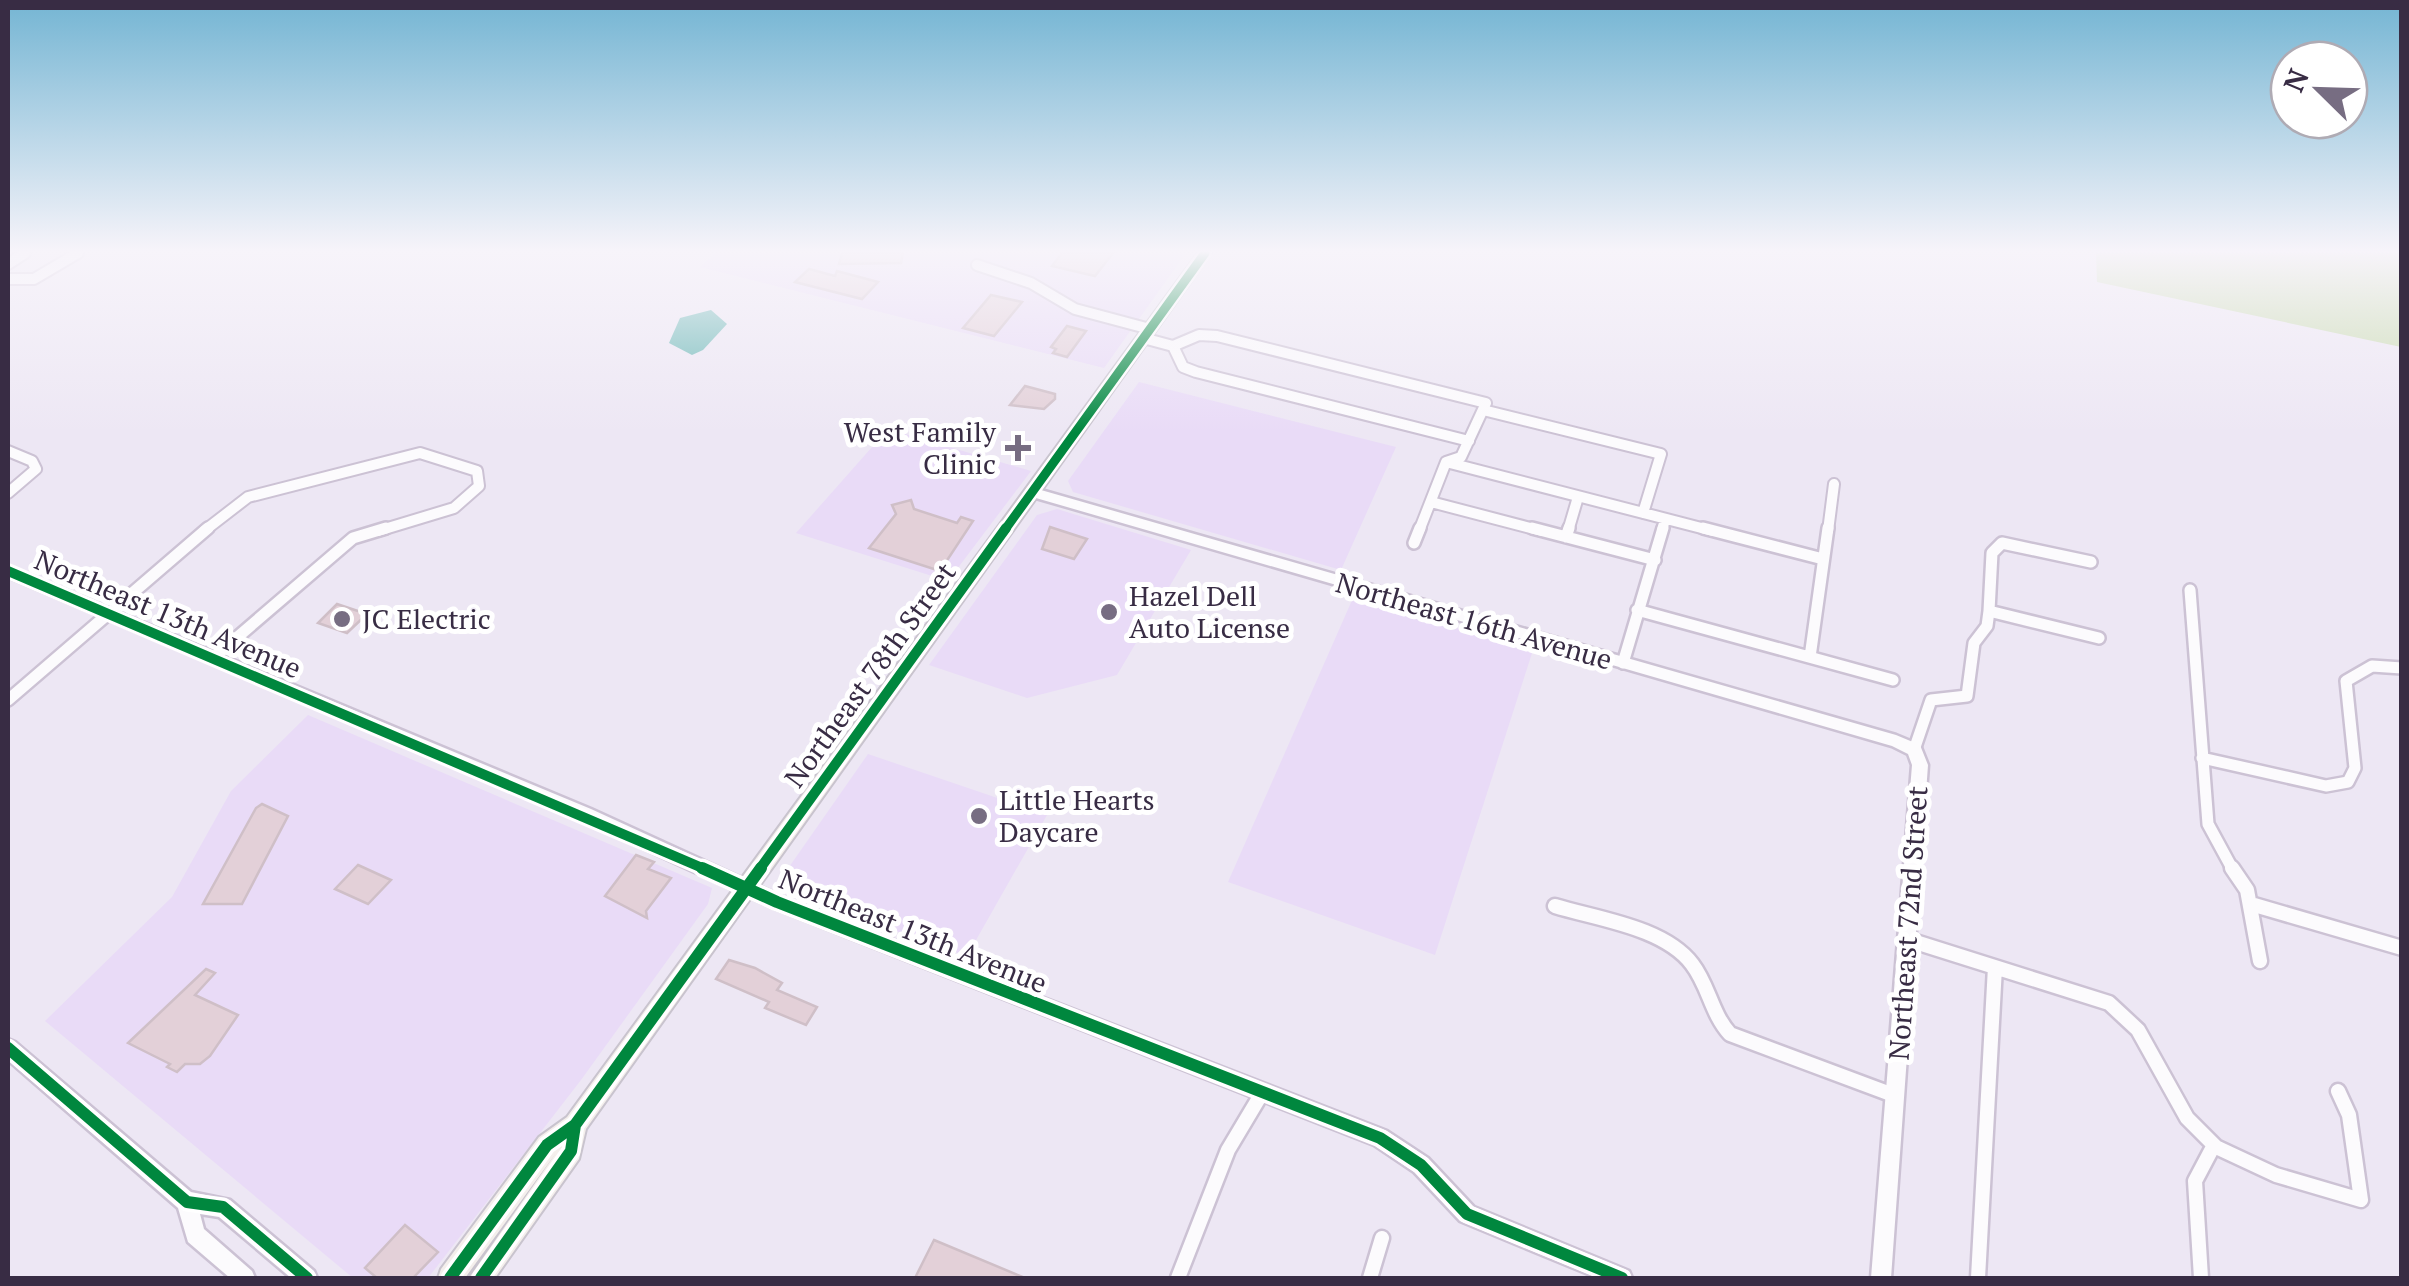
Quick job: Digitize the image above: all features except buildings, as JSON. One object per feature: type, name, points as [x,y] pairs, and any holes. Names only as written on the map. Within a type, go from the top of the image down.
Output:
[{"type":"main road","name":"Northeast 78th Street","points":[[450,1278],[547,1145],[575,1125],[1162,313]]},
{"type":"main road","name":"Northeast 78th Street","points":[[482,1278],[571,1151],[575,1125]]},
{"type":"street","points":[[1087,313],[1174,346],[1183,368],[1469,442]]},
{"type":"street","points":[[1174,346],[1199,335],[1217,336],[1486,402],[1460,457],[1446,462],[1414,543]]},
{"type":"street","points":[[1483,410],[1661,454],[1643,513]]},
{"type":"street","points":[[8,451],[32,460],[36,469],[8,493]]},
{"type":"street","points":[[8,700],[248,498],[424,453],[474,469],[479,478],[474,494],[454,508],[352,538],[213,658]]},
{"type":"street","points":[[1446,462],[1824,559]]},
{"type":"street","points":[[1810,657],[1834,484]]},
{"type":"street","name":"Northeast 16th Avenue","points":[[1034,493],[1896,741],[1914,750]]},
{"type":"street","points":[[1566,537],[1578,496]]},
{"type":"street","points":[[1431,502],[1655,560]]},
{"type":"street","points":[[1623,663],[1665,519]]},
{"type":"street","points":[[2091,562],[2002,543],[1992,553],[1988,612],[2099,638]]},
{"type":"street","name":"Northeast 13th Avenue","points":[[8,572],[585,814],[932,966],[1400,1148],[1468,1214],[1622,1278]]},
{"type":"street","points":[[2190,590],[2210,834],[2236,869],[2251,904],[2260,961]]},
{"type":"street","points":[[1637,610],[1893,680]]},
{"type":"street","name":"Northeast 72nd Street","points":[[1881,1278],[1920,765],[1914,750],[1931,700],[1967,696],[1974,643],[1987,626],[1988,612]]},
{"type":"street","points":[[2202,758],[2326,786],[2348,782],[2354,768],[2346,682],[2372,666],[2402,668]]},
{"type":"street","points":[[2251,904],[2402,948]]},
{"type":"street","points":[[1556,906],[1679,949],[1698,972],[1714,1017],[1730,1034],[1896,1096]]},
{"type":"street","points":[[1906,939],[2109,1003],[2127,1014],[2198,1131],[2227,1156],[2361,1200],[2349,1115],[2338,1091]]},
{"type":"street","points":[[1978,1278],[1995,967]]},
{"type":"street","points":[[8,1048],[188,1202],[222,1207],[307,1278]]},
{"type":"street","points":[[1178,1278],[1228,1150],[1262,1093]]},
{"type":"street","points":[[2200,1278],[2196,1182],[2214,1145]]},
{"type":"street","points":[[188,1202],[195,1235],[245,1278]]},
{"type":"street","points":[[1370,1278],[1382,1238]]},
{"type":"shaded area","points":[[714,313],[727,324],[703,350],[692,355],[669,343],[680,318]]},
{"type":"shaded area","points":[[884,313],[1143,313],[1104,368]]},
{"type":"shaded area","points":[[2242,313],[2401,313],[2401,347]]},
{"type":"shaded area","points":[[1139,382],[1396,447],[1341,570],[1073,492],[1068,481]]},
{"type":"shaded area","points":[[888,429],[1031,471],[948,581],[796,533]]},
{"type":"shaded area","points":[[1057,509],[1191,550],[1117,675],[1027,698],[929,665],[1037,515]]},
{"type":"shaded area","points":[[1353,598],[1533,650],[1435,955],[1228,882]]},
{"type":"shaded area","points":[[308,715],[712,888],[708,904],[581,1080],[428,1278],[353,1278],[45,1021],[172,897],[231,791]]},
{"type":"shaded area","points":[[868,754],[1047,815],[967,956],[781,891],[780,880]]},
{"type":"cycle path","points":[[450,1278],[547,1145],[575,1125],[1162,313]]},
{"type":"cycle path","points":[[8,571],[585,814],[777,902],[1380,1138],[1421,1165],[1467,1214],[1622,1278]]},
{"type":"cycle path","points":[[8,1048],[187,1202],[223,1207],[307,1278]]},
{"type":"cycle path","points":[[481,1278],[571,1151],[575,1125]]},
{"type":"place","name":"West Family Clinic","points":[[1018,448]]},
{"type":"place","name":"Hazel Dell Auto License","points":[[1109,612]]},
{"type":"place","name":"JC Electric","points":[[342,619]]},
{"type":"place","name":"Little Hearts Daycare","points":[[979,816]]}]
